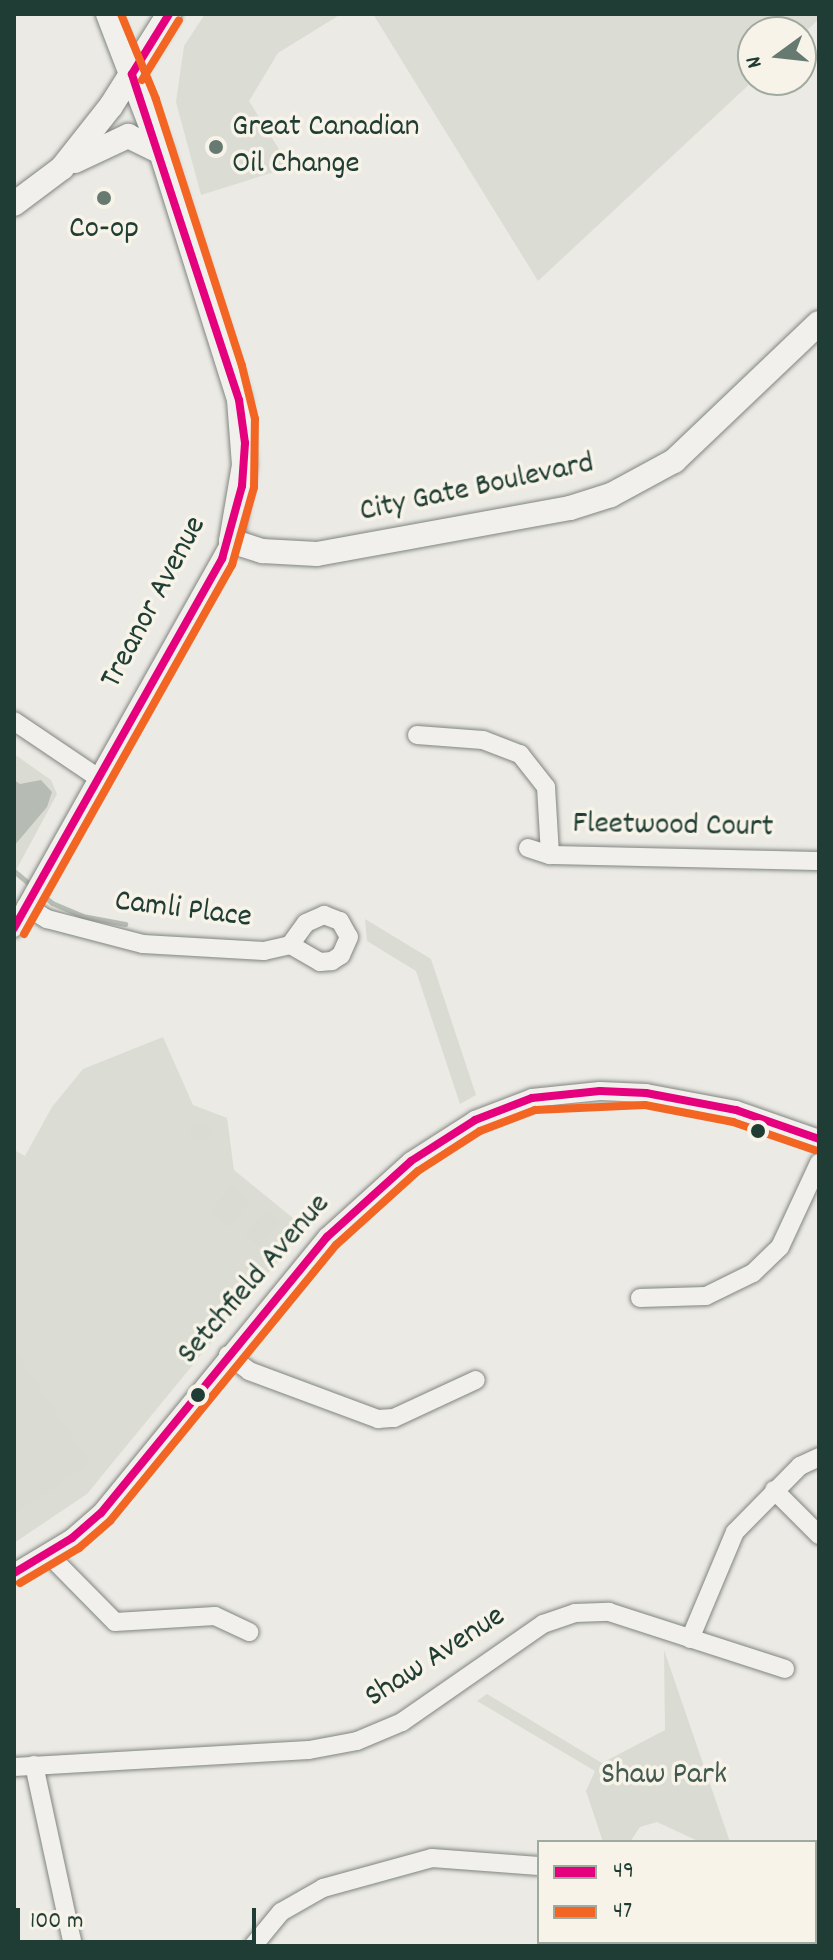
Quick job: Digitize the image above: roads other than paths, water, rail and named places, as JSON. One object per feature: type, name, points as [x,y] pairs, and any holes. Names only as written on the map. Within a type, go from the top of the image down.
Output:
[{"type":"street","name":"Treanor Avenue","points":[[14,928],[231,541],[242,486],[243,420],[161,152],[108,14]]},
{"type":"street","points":[[62,168],[132,74],[169,14]]},
{"type":"street","points":[[14,204],[62,168],[108,141],[128,136],[161,152]]},
{"type":"street","name":"City Gate Boulevard","points":[[231,541],[262,551],[317,554],[570,508],[611,495],[674,461],[819,323]]},
{"type":"street","points":[[14,721],[97,777]]},
{"type":"street","points":[[417,735],[483,740],[520,754],[546,787],[550,855]]},
{"type":"street","name":"Fleetwood Court","points":[[528,848],[550,855],[819,861]]},
{"type":"street","name":"Camli Place","points":[[26,906],[47,919],[143,944],[264,951],[290,945]]},
{"type":"street","name":"Setchfield Avenue","points":[[14,1573],[48,1554],[109,1504],[327,1237],[368,1198],[442,1139],[503,1108],[566,1093],[646,1093],[736,1110],[819,1139]]},
{"type":"street","points":[[640,1298],[706,1296],[753,1273],[780,1247],[819,1163]]},
{"type":"street","points":[[228,1355],[264,1377],[378,1419],[394,1418],[476,1380]]},
{"type":"street","points":[[690,1639],[735,1532],[774,1490],[819,1457]]},
{"type":"street","points":[[774,1490],[819,1535]]},
{"type":"street","points":[[48,1554],[115,1622],[215,1616],[249,1632]]},
{"type":"street","name":"Shaw Avenue","points":[[14,1767],[309,1750],[357,1741],[402,1722],[543,1624],[575,1613],[609,1612],[785,1669]]},
{"type":"street","points":[[34,1765],[73,1946]]},
{"type":"street","points":[[253,1946],[281,1912],[323,1888],[432,1858],[537,1866]]},
{"type":"waterway","points":[[14,871],[52,903],[82,916],[125,924]]},
{"type":"place","name":"Great Canadian Oil Change","points":[[216,147]]},
{"type":"place","name":"Co-op","points":[[104,198]]},
{"type":"park label","name":"Shaw Park","points":[[664,1776]]}]
